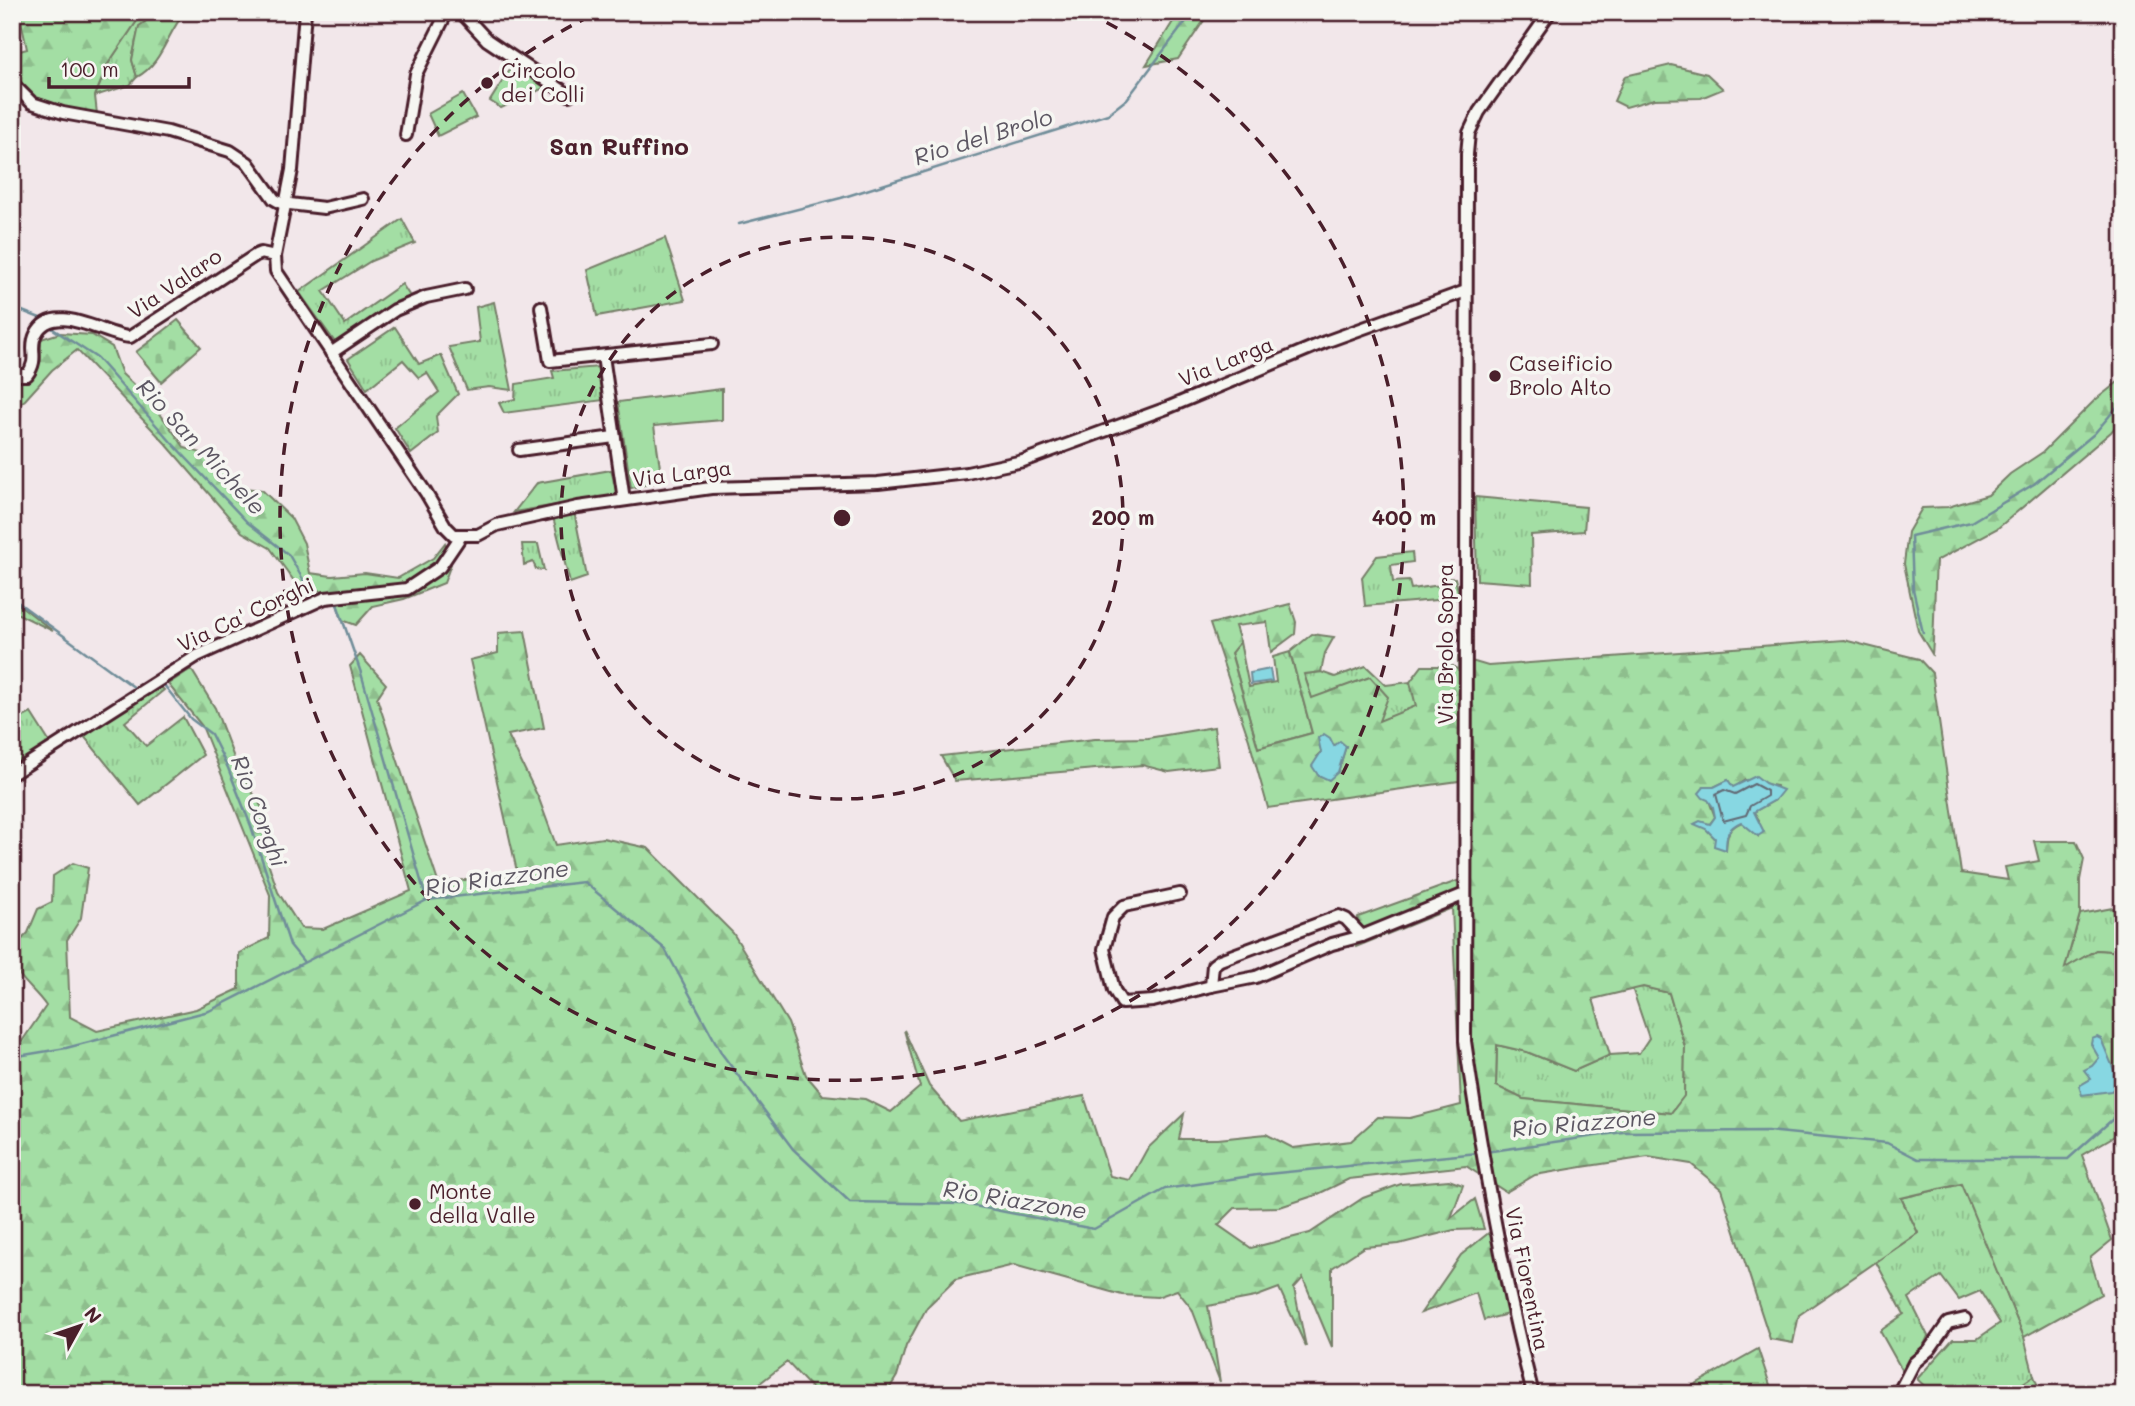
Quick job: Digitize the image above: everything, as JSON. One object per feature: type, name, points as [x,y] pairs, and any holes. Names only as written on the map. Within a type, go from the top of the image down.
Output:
[{"type":"street","points":[[305,12],[292,170],[275,256],[276,271],[426,493],[446,527],[454,535],[461,536]]},
{"type":"street","points":[[406,135],[416,74],[447,12]]},
{"type":"street","points":[[461,12],[486,40],[569,95]]},
{"type":"street","name":"Via Brolo Sopra","points":[[1485,1173],[1465,1041],[1466,291],[1469,133],[1488,98],[1550,12]]},
{"type":"street","points":[[12,83],[32,103],[63,113],[168,132],[230,151],[248,163],[274,199],[286,204],[324,208],[363,199]]},
{"type":"street","name":"Via Valaro","points":[[12,374],[27,374],[33,366],[36,332],[48,322],[65,320],[84,323],[103,328],[116,337],[130,337],[256,255],[261,253],[275,256]]},
{"type":"street","points":[[331,353],[395,310],[426,298],[465,289]]},
{"type":"street","name":"Via Larga","points":[[461,536],[478,535],[497,525],[578,507],[711,488],[878,483],[967,473],[1023,461],[1167,408],[1325,342],[1466,291]]},
{"type":"street","points":[[541,307],[551,360],[712,344]]},
{"type":"street","points":[[603,356],[624,500]]},
{"type":"street","points":[[519,450],[614,437]]},
{"type":"street","name":"Via Ca' Corghi","points":[[12,774],[197,656],[325,598],[407,589],[440,568],[461,536]]},
{"type":"street","points":[[1180,894],[1124,906],[1113,917],[1104,948],[1114,990],[1122,1003],[1153,1001],[1256,977],[1332,944],[1362,936],[1465,894]]},
{"type":"street","points":[[1210,986],[1213,965],[1220,960],[1339,916],[1346,919],[1362,936]]},
{"type":"street","name":"Via Fiorentina","points":[[1485,1173],[1507,1290],[1533,1394]]},
{"type":"street","points":[[1898,1394],[1914,1363],[1929,1350],[1948,1323],[1965,1319]]},
{"type":"green space","points":[[19,12],[143,12],[108,64],[95,96],[97,114],[32,96],[12,76],[12,53],[27,49]]},
{"type":"green space","points":[[143,12],[159,12],[139,27],[132,60],[137,77],[130,85],[95,96],[108,64]]},
{"type":"green space","points":[[159,12],[185,12],[153,64],[137,77],[132,60],[139,26]]},
{"type":"green space","points":[[1179,12],[1215,12],[1205,19],[1178,59],[1146,65]]},
{"type":"green space","points":[[1671,65],[1707,74],[1723,89],[1701,98],[1654,99],[1626,107],[1614,101],[1625,76]]},
{"type":"green space","points":[[510,69],[548,86],[501,108],[490,101]]},
{"type":"green space","points":[[463,94],[476,117],[438,136],[428,114]]},
{"type":"green space","points":[[402,219],[415,243],[371,261],[323,291],[345,324],[402,284],[411,298],[394,303],[337,345],[299,292]]},
{"type":"green space","points":[[665,238],[685,300],[597,316],[587,270]]},
{"type":"green space","points":[[494,302],[512,390],[489,387],[467,390],[449,347],[480,342],[476,307]]},
{"type":"green space","points":[[178,320],[201,347],[161,382],[136,352]]},
{"type":"green space","points":[[395,327],[419,364],[441,355],[458,394],[436,416],[438,433],[411,454],[395,428],[439,392],[427,373],[419,378],[403,360],[367,389],[348,359]]},
{"type":"green space","points":[[60,333],[92,335],[112,347],[122,374],[150,400],[185,448],[220,459],[235,487],[262,490],[291,518],[304,543],[310,573],[332,576],[365,573],[398,578],[433,558],[445,543],[451,564],[444,583],[404,599],[373,606],[356,625],[342,620],[337,604],[319,590],[305,596],[270,548],[242,532],[166,444],[77,350],[12,409],[12,379],[29,379],[41,361],[41,339]]},
{"type":"green space","points":[[599,367],[604,400],[504,413],[499,403],[515,399],[516,384],[554,378],[552,371]]},
{"type":"green space","points":[[2123,378],[2123,418],[2111,432],[1998,528],[1936,561],[1932,654],[1918,631],[1904,564],[1908,532],[1922,508],[1948,507],[1988,495],[2010,474],[2043,452],[2094,401]]},
{"type":"green space","points":[[722,389],[722,420],[654,426],[662,481],[631,488],[618,402]]},
{"type":"green space","points":[[611,470],[618,495],[514,512],[537,483]]},
{"type":"green space","points":[[1475,497],[1586,507],[1584,531],[1531,535],[1532,584],[1477,580]]},
{"type":"green space","points":[[574,511],[587,577],[570,583],[553,517]]},
{"type":"green space","points":[[522,544],[538,544],[544,570],[536,569],[533,562],[524,565]]},
{"type":"green space","points":[[1412,552],[1413,562],[1391,565],[1393,582],[1409,581],[1411,589],[1441,585],[1442,579],[1455,578],[1460,598],[1365,606],[1362,577],[1377,556]]},
{"type":"green space","points":[[12,599],[53,631],[12,611]]},
{"type":"green space","points":[[1290,604],[1296,622],[1295,634],[1271,652],[1267,622],[1235,626],[1240,642],[1231,653],[1258,748],[1312,733],[1290,652],[1312,634],[1334,637],[1325,653],[1321,672],[1304,674],[1312,698],[1370,677],[1388,697],[1379,721],[1416,706],[1410,682],[1422,666],[1453,666],[1458,670],[1458,657],[1488,666],[1844,640],[1919,659],[1932,673],[1961,873],[2008,880],[2005,867],[2039,861],[2034,841],[2076,841],[2084,859],[2080,880],[2080,914],[2065,968],[2096,950],[2123,952],[2123,1131],[2082,1155],[2112,1240],[2090,1258],[2101,1294],[2024,1337],[1961,1184],[1901,1198],[1918,1233],[1799,1315],[1793,1343],[1770,1339],[1721,1189],[1691,1164],[1648,1157],[1535,1175],[1506,1192],[1466,1166],[1349,1179],[1316,1195],[1280,1207],[1235,1208],[1218,1225],[1251,1248],[1310,1233],[1363,1198],[1401,1184],[1449,1180],[1463,1185],[1451,1218],[1475,1199],[1484,1229],[1454,1230],[1399,1244],[1364,1247],[1332,1268],[1332,1347],[1303,1278],[1294,1288],[1306,1347],[1279,1288],[1255,1297],[1208,1306],[1220,1382],[1192,1309],[1177,1290],[1157,1297],[1122,1295],[1014,1265],[956,1279],[927,1307],[906,1346],[897,1376],[886,1394],[817,1394],[787,1362],[751,1390],[717,1389],[711,1394],[12,1394],[12,1046],[18,1047],[46,1006],[19,974],[12,949],[28,933],[38,909],[52,902],[53,876],[73,863],[88,868],[81,918],[67,940],[70,1017],[97,1031],[196,1009],[239,989],[239,953],[269,938],[270,895],[202,726],[168,684],[191,669],[215,708],[239,771],[268,817],[263,842],[269,865],[278,892],[301,928],[323,929],[411,891],[350,666],[360,655],[386,684],[377,698],[438,882],[518,876],[470,660],[498,653],[498,633],[525,631],[544,728],[508,735],[539,799],[556,845],[603,838],[648,848],[733,933],[788,1023],[806,1075],[823,1095],[865,1099],[891,1112],[920,1087],[904,1030],[929,1086],[959,1121],[1084,1096],[1110,1176],[1130,1180],[1147,1149],[1184,1114],[1179,1139],[1218,1139],[1266,1134],[1293,1148],[1351,1141],[1378,1117],[1410,1118],[1461,1105],[1452,908],[1356,947],[1354,938],[1358,917],[1460,880],[1459,781],[1268,808],[1249,740],[1210,624]],"holes":[[[1321,743],[1346,746],[1338,772],[1317,756],[1321,752]],[[1728,780],[1733,788],[1745,780],[1777,786],[1775,800],[1754,812],[1759,820],[1758,836],[1742,822],[1729,833],[1726,850],[1706,829],[1715,817],[1704,787],[1714,787]],[[1643,987],[1669,993],[1685,1047],[1684,1096],[1671,1113],[1523,1099],[1496,1086],[1497,1045],[1527,1052],[1574,1071],[1610,1055],[1593,999]],[[2095,1047],[2112,1067],[2120,1084],[2079,1086],[2091,1079],[2093,1066],[2099,1058]]]},
{"type":"green space","points":[[1240,642],[1249,687],[1276,682],[1273,657],[1290,652],[1312,733],[1258,748],[1231,652]]},
{"type":"green space","points":[[1366,666],[1386,685],[1410,682],[1417,706],[1378,722],[1370,677],[1312,699],[1304,674],[1321,672],[1335,677]]},
{"type":"green space","points":[[159,685],[164,690],[125,722],[146,746],[183,717],[203,755],[140,805],[83,735]]},
{"type":"green space","points":[[31,713],[50,743],[12,767],[12,723]]},
{"type":"green space","points":[[1214,727],[1219,766],[1169,772],[1142,765],[955,781],[941,756],[1095,739],[1148,738]]},
{"type":"green space","points":[[2113,908],[2123,940],[2123,952],[2096,950],[2064,969],[2080,914]]},
{"type":"green space","points":[[1644,987],[1669,993],[1685,1047],[1684,1097],[1671,1113],[1523,1099],[1496,1086],[1497,1045],[1527,1052],[1574,1071],[1610,1055],[1639,1053],[1649,1038],[1632,988]]},
{"type":"green space","points":[[1962,1184],[2024,1337],[2034,1376],[2007,1394],[1933,1394],[1917,1379],[1953,1339],[1977,1339],[2000,1323],[1980,1291],[1959,1300],[1941,1276],[1909,1298],[1928,1336],[1903,1372],[1880,1331],[1904,1314],[1876,1262],[1918,1233],[1901,1198]]},
{"type":"green space","points":[[1491,1231],[1508,1314],[1484,1320],[1476,1293],[1421,1313],[1461,1255]]},
{"type":"green space","points":[[1758,1349],[1773,1394],[1678,1394]]},
{"type":"green space","points":[[2034,1376],[2041,1394],[2007,1394]]},
{"type":"water","points":[[1270,669],[1272,681],[1251,684],[1250,673]]},
{"type":"water","points":[[1324,734],[1334,746],[1340,741],[1346,746],[1338,772],[1329,780],[1318,775],[1312,766],[1321,752],[1318,738]]},
{"type":"water","points":[[1756,776],[1783,790],[1775,800],[1754,812],[1764,832],[1758,836],[1741,822],[1728,833],[1726,850],[1714,846],[1715,838],[1706,829],[1694,824],[1700,821],[1710,824],[1715,817],[1713,807],[1699,793],[1704,787],[1714,787],[1728,780],[1733,787]]},
{"type":"water","points":[[2092,1039],[2101,1039],[2120,1084],[2111,1091],[2082,1095],[2079,1086],[2091,1079],[2084,1070],[2099,1058],[2091,1044]]},
{"type":"waterway","name":"Rio del Brolo","points":[[739,224],[841,198],[1108,114],[1127,99],[1193,12]]},
{"type":"waterway","name":"Rio San Michele","points":[[12,307],[40,318]]},
{"type":"waterway","name":"Rio San Michele","points":[[53,329],[97,358],[247,522],[289,555],[313,597]]},
{"type":"waterway","points":[[1923,633],[1913,589],[1911,536],[1971,522],[2034,484],[2094,434],[2123,400]]},
{"type":"waterway","name":"Rio Corghi","points":[[12,598],[135,688]]},
{"type":"waterway","name":"Rio San Michele","points":[[336,601],[361,673],[426,898]]},
{"type":"waterway","name":"Rio Corghi","points":[[164,685],[191,719],[211,734],[251,826],[290,945],[303,961]]},
{"type":"waterway","name":"Rio Riazzone","points":[[12,1057],[66,1048],[209,1011],[427,900],[584,882],[665,949],[722,1054],[793,1149],[850,1202],[964,1204],[1094,1229],[1165,1189],[1257,1175],[1478,1153]]},
{"type":"waterway","name":"Rio Riazzone","points":[[1485,1152],[1623,1132],[1768,1131],[1887,1143],[1918,1159],[2068,1159],[2123,1110]]},
{"type":"place","name":"Circolo dei Colli","points":[[487,83]]},
{"type":"place","name":"Caseificio Brolo Alto","points":[[1495,376]]},
{"type":"place","name":"Monte della Valle","points":[[415,1204]]},
{"type":"district","name":"San Ruffino","points":[[619,147]]}]
